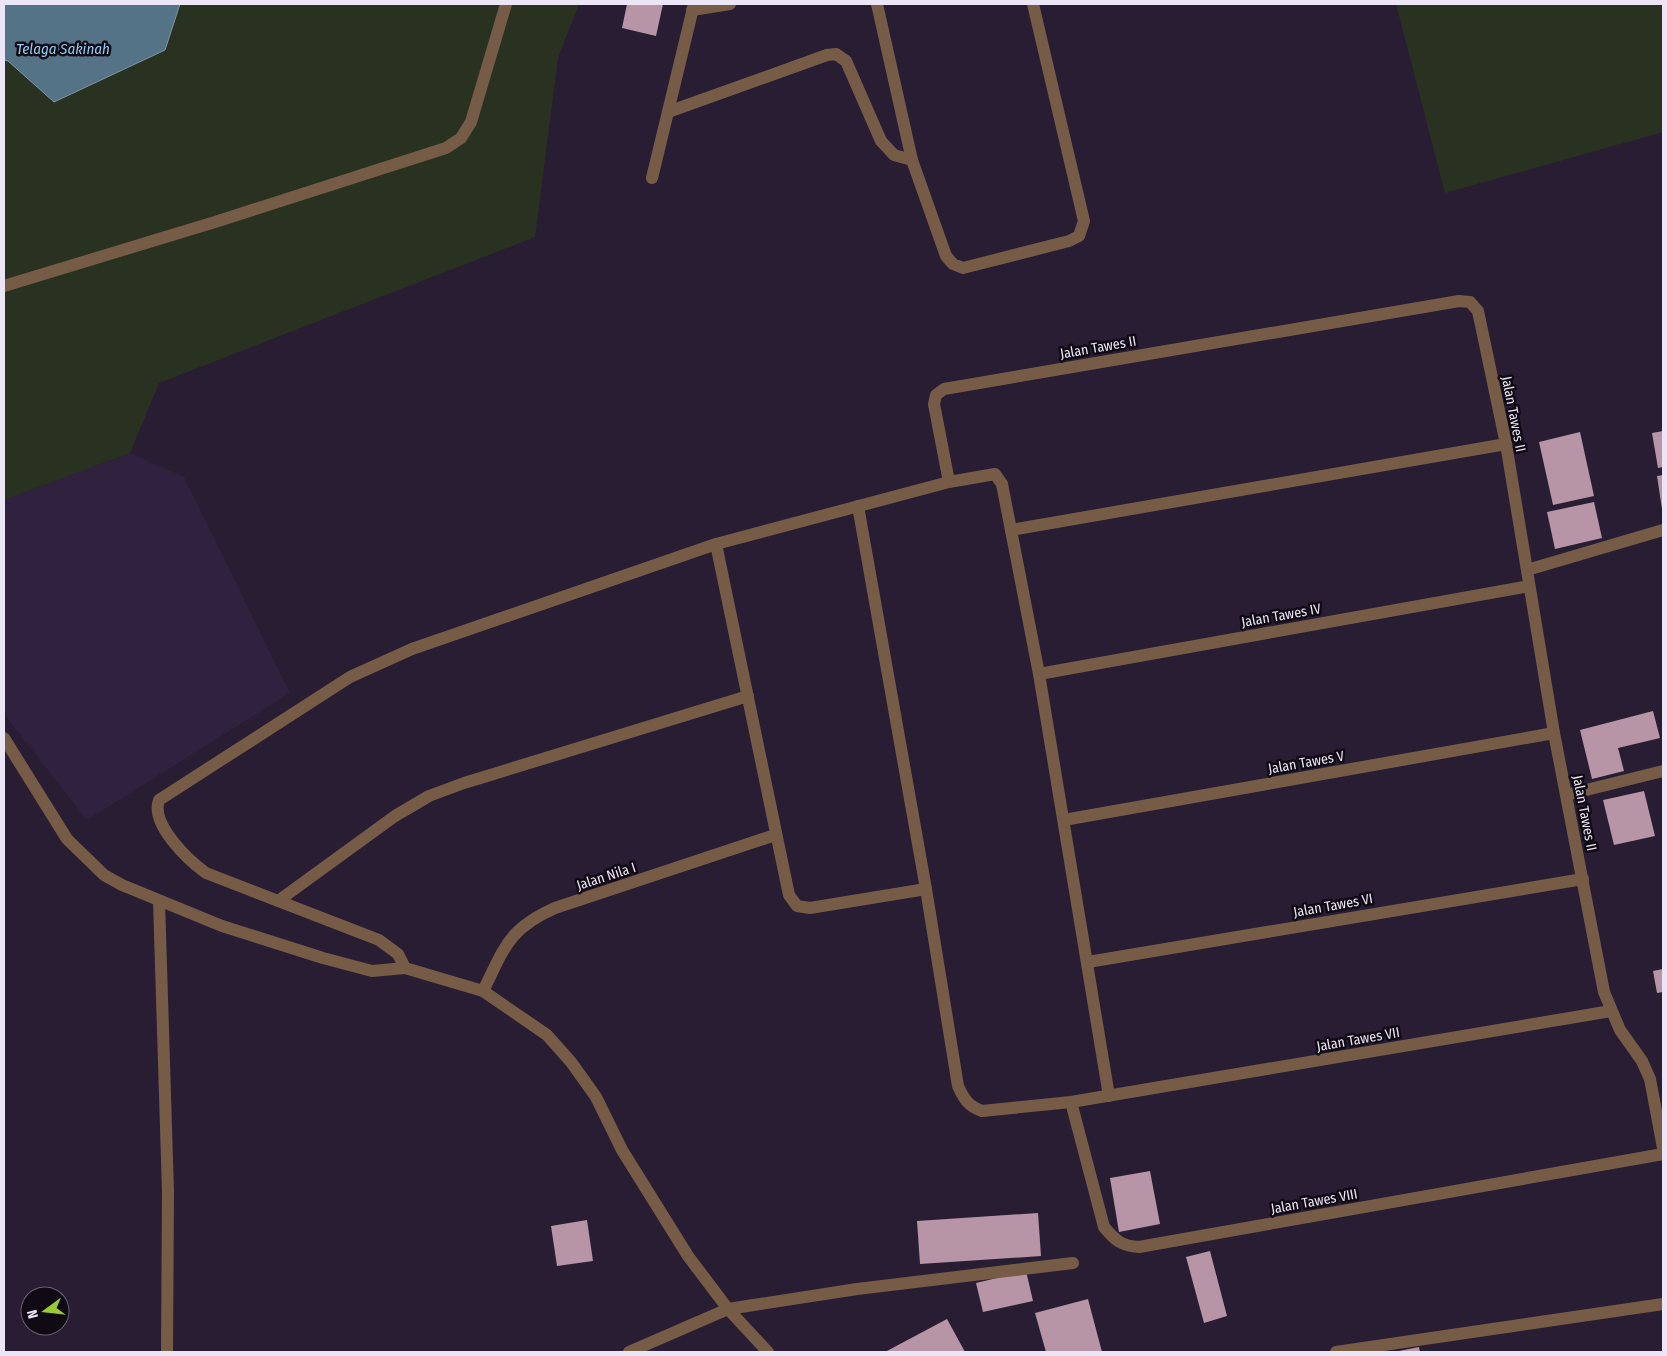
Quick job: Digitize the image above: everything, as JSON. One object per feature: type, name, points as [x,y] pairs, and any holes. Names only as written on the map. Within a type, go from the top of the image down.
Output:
[{"type":"street","points":[[4,286],[216,222],[446,148],[461,138],[471,122],[506,4]]},
{"type":"street","points":[[652,178],[693,7],[730,4]]},
{"type":"street","points":[[877,4],[912,160],[946,256],[953,264],[963,268],[1069,241],[1079,236],[1084,221],[1033,4]]},
{"type":"street","points":[[668,112],[827,55],[836,54],[846,61],[881,141],[894,155],[912,160]]},
{"type":"street","name":"Jalan Tawes II","points":[[949,482],[934,404],[936,395],[944,389],[1459,301],[1470,302],[1478,311],[1506,444],[1554,733],[1604,992],[1620,1030],[1642,1061],[1650,1079],[1663,1148]]},
{"type":"street","points":[[1011,530],[1506,444]]},
{"type":"street","points":[[405,968],[398,954],[379,940],[206,873],[187,859],[158,819],[155,809],[159,800],[296,710],[350,677],[386,659],[716,544],[949,482],[995,474],[1002,484],[1039,674],[1109,1096]]},
{"type":"street","name":"Jalan Tawes VII","points":[[858,506],[926,889],[958,1086],[964,1100],[972,1107],[982,1111],[1071,1102],[1611,1011]]},
{"type":"street","points":[[1526,570],[1663,530]]},
{"type":"street","points":[[716,544],[789,895],[798,906],[810,908],[926,889]]},
{"type":"street","name":"Jalan Tawes IV","points":[[1039,674],[1529,586]]},
{"type":"street","points":[[278,901],[395,816],[429,796],[464,782],[748,696]]},
{"type":"street","name":"Jalan Tawes V","points":[[1064,820],[1554,733]]},
{"type":"street","points":[[4,738],[67,839],[104,874],[159,901],[222,926],[372,971],[405,968],[483,992],[546,1035],[571,1062],[596,1097],[622,1150],[669,1229],[728,1309],[768,1352]]},
{"type":"street","points":[[1566,795],[1663,771]]},
{"type":"street","name":"Jalan Nila I","points":[[483,992],[507,943],[520,927],[536,917],[555,908],[775,835]]},
{"type":"street","name":"Jalan Tawes VI","points":[[1088,962],[1583,879]]},
{"type":"street","points":[[159,901],[168,1192],[167,1352]]},
{"type":"street","name":"Jalan Tawes VIII","points":[[1071,1102],[1104,1226],[1116,1241],[1127,1246],[1139,1247],[1663,1154]]},
{"type":"street","points":[[629,1352],[728,1309],[857,1289],[1073,1263]]},
{"type":"street","points":[[1336,1352],[1663,1304]]},
{"type":"shaded area","points":[[130,453],[184,477],[290,693],[87,820],[4,714],[4,500]]},
{"type":"green space","points":[[4,4],[579,4],[558,58],[535,237],[159,383],[130,453],[4,500]]},
{"type":"green space","points":[[1396,4],[1663,4],[1663,132],[1445,193]]},
{"type":"water","name":"Telaga Sakinah","points":[[4,4],[180,4],[165,50],[54,102],[8,61],[4,60]]},
{"type":"building","points":[[627,4],[663,4],[656,36],[622,28]]},
{"type":"building","points":[[1663,431],[1663,467],[1658,468],[1652,433]]},
{"type":"building","points":[[1580,432],[1594,496],[1553,505],[1539,442]]},
{"type":"building","points":[[1663,475],[1663,509],[1662,509],[1657,476]]},
{"type":"building","points":[[1594,502],[1602,538],[1555,549],[1547,512]]},
{"type":"building","points":[[1653,711],[1660,738],[1618,748],[1624,771],[1592,779],[1580,730]]},
{"type":"building","points":[[1644,791],[1655,836],[1614,845],[1603,800]]},
{"type":"building","points":[[1663,969],[1663,992],[1657,993],[1653,971]]},
{"type":"building","points":[[1150,1171],[1160,1224],[1119,1232],[1110,1178]]},
{"type":"building","points":[[1038,1213],[1041,1256],[920,1264],[917,1221]]},
{"type":"building","points":[[587,1220],[593,1261],[557,1266],[551,1226]]},
{"type":"building","points":[[1210,1251],[1227,1316],[1204,1323],[1186,1257]]},
{"type":"building","points":[[1026,1271],[1033,1301],[983,1312],[976,1283]]},
{"type":"building","points":[[1088,1299],[1102,1352],[1046,1352],[1035,1313]]},
{"type":"building","points":[[947,1319],[965,1352],[885,1352]]},
{"type":"building","points":[[1419,1347],[1420,1352],[1399,1352],[1399,1351]]}]
